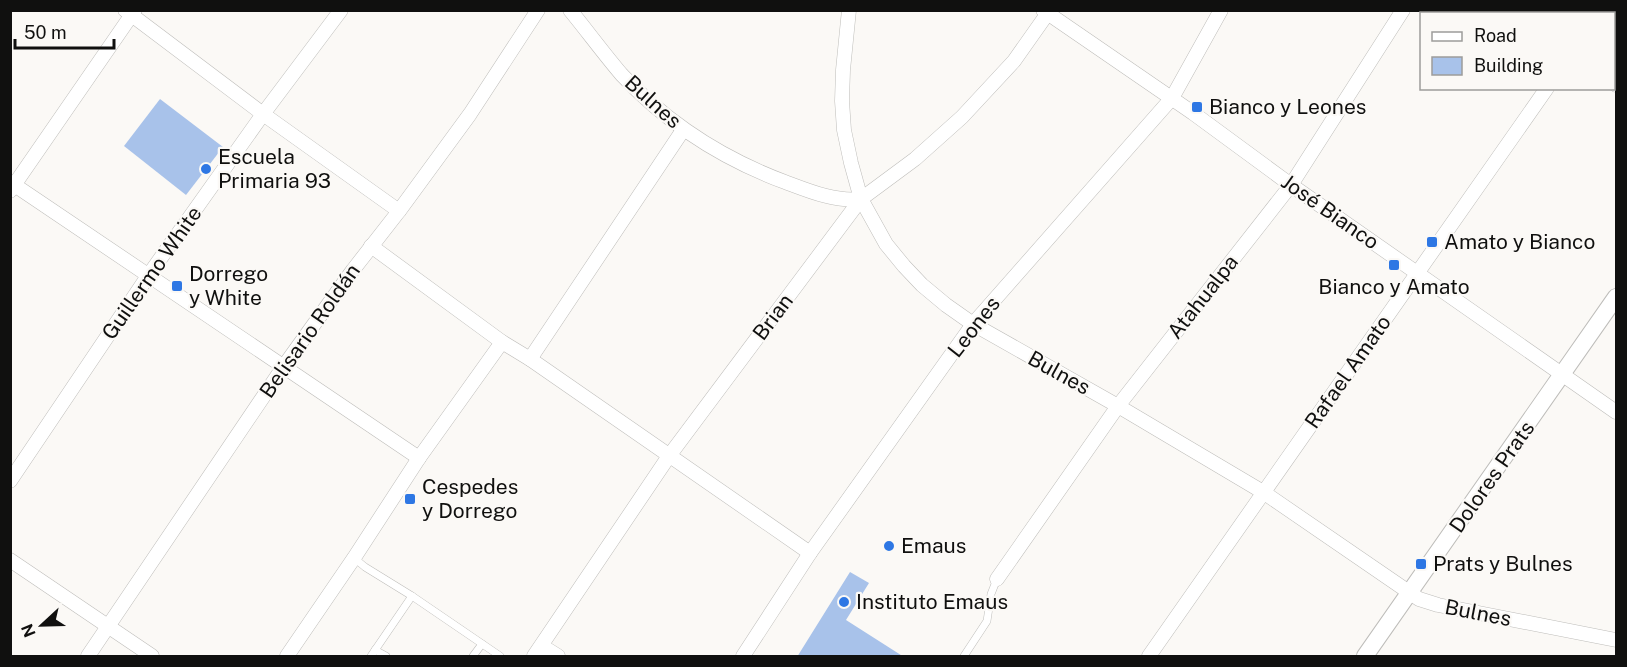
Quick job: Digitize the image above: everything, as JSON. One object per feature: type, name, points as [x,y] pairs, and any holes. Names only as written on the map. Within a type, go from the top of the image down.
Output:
[{"type":"street","name":"Guillermo White","points":[[10,481],[148,276],[263,114],[341,10]]},
{"type":"street","name":"Belisario Roldán","points":[[88,657],[284,366],[470,114],[538,10]]},
{"type":"street","name":"Bulnes","points":[[570,10],[623,76],[683,130],[728,157],[770,177],[839,199],[848,201],[861,199],[886,244],[922,285],[946,305],[973,324],[1263,492],[1410,594],[1438,605],[1617,640]]},
{"type":"street","points":[[849,10],[842,101],[847,141],[861,199]]},
{"type":"street","name":"Leones","points":[[743,657],[810,553],[973,324],[1172,98],[1221,10]]},
{"type":"street","name":"Atahualpa","points":[[997,579],[1118,406],[1291,185],[1402,10]]},
{"type":"street","points":[[399,211],[263,114],[130,12],[12,186],[419,458]]},
{"type":"street","name":"Brian","points":[[538,651],[669,456],[861,199],[915,159],[962,117],[1014,61],[1047,12]]},
{"type":"street","name":"José Bianco","points":[[1047,12],[1617,412]]},
{"type":"street","name":"Rafael Amato","points":[[1149,657],[1546,90]]},
{"type":"street","points":[[530,359],[683,130]]},
{"type":"street","points":[[371,246],[502,342],[810,553]]},
{"type":"street","name":"Dolores Prats","points":[[1365,657],[1617,297]]},
{"type":"street","points":[[287,657],[419,458],[502,342]]},
{"type":"street","points":[[10,560],[152,657]]},
{"type":"street","points":[[538,651],[558,657]]},
{"type":"lane","points":[[354,558],[500,657]]},
{"type":"lane","points":[[964,657],[987,621],[991,594],[997,579]]},
{"type":"lane","points":[[386,657],[373,653],[412,596]]},
{"type":"lane","points":[[473,657],[482,644]]},
{"type":"building","points":[[160,99],[223,147],[186,195],[124,146]]},
{"type":"building","name":"Instituto Emaus","points":[[850,572],[869,583],[846,620],[904,657],[797,657]]},
{"type":"place","name":"Bianco y Leones","points":[[1197,107]]},
{"type":"place","name":"Escuela Primaria 93","points":[[206,169]]},
{"type":"place","name":"Amato y Bianco","points":[[1432,242]]},
{"type":"place","name":"Bianco y Amato","points":[[1394,265]]},
{"type":"place","name":"Dorrego y White","points":[[177,286]]},
{"type":"place","name":"Cespedes y Dorrego","points":[[410,499]]},
{"type":"place","name":"Emaus","points":[[889,546]]},
{"type":"place","name":"Prats y Bulnes","points":[[1421,564]]},
{"type":"place","name":"Instituto Emaus","points":[[844,602]]}]
